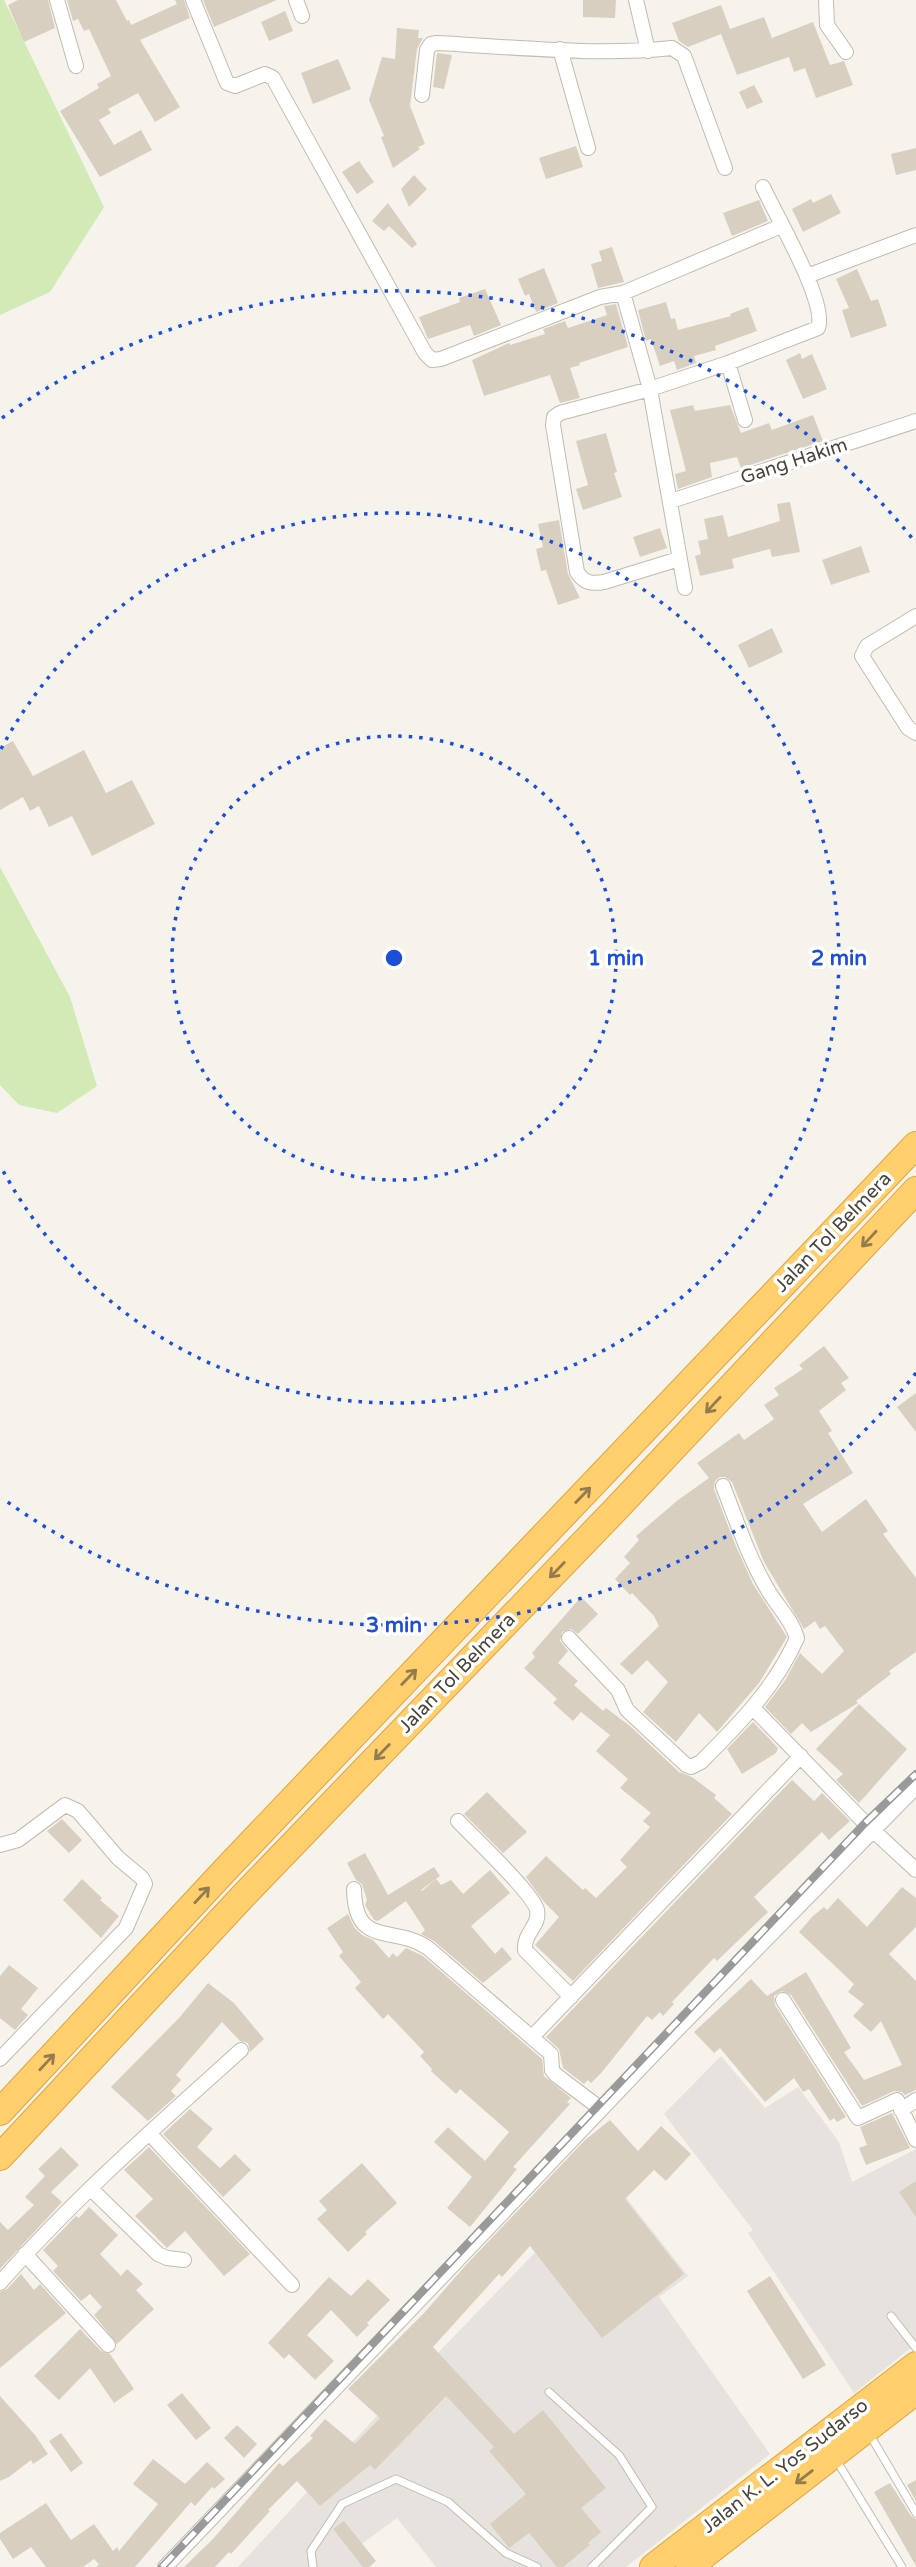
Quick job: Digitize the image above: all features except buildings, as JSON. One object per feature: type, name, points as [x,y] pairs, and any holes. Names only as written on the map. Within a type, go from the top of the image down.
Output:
[{"type":"highway","name":"Jalan Tol Belmera","points":[[0,2112],[227,1868],[916,1145]]},
{"type":"highway","name":"Jalan Tol Belmera","points":[[0,2157],[244,1895],[617,1508],[916,1190]]},
{"type":"highway","name":"Jalan K. L. Yos Sudarso","points":[[653,2567],[916,2365]]},
{"type":"highway","name":"Jalan K. L. Yos Sudarso","points":[[689,2567],[916,2391]]},
{"type":"street","points":[[57,0],[76,66]]},
{"type":"street","points":[[193,0],[227,83],[235,86],[265,74],[273,78],[425,353],[432,360],[441,359],[600,297],[623,293],[781,226]]},
{"type":"street","points":[[296,0],[302,16]]},
{"type":"street","points":[[636,0],[648,51]]},
{"type":"street","points":[[826,0],[827,25],[846,52]]},
{"type":"street","points":[[422,94],[427,50],[432,44],[648,51],[672,48],[684,56],[725,168]]},
{"type":"street","points":[[561,49],[588,149]]},
{"type":"street","points":[[679,559],[593,584],[582,580],[577,572],[554,418],[560,413],[650,389],[728,363],[818,328],[821,320],[807,276],[763,187]]},
{"type":"street","points":[[807,276],[916,235]]},
{"type":"street","points":[[623,293],[650,389],[685,588]]},
{"type":"street","points":[[728,363],[745,420]]},
{"type":"street","name":"Gang Hakim","points":[[671,501],[916,421]]},
{"type":"street","points":[[916,616],[867,646],[862,656],[908,728],[916,733]]},
{"type":"street","points":[[569,1638],[618,1690],[626,1710],[685,1765],[691,1767],[701,1762],[754,1709],[789,1657],[797,1638],[794,1628],[769,1591],[748,1551],[723,1486]]},
{"type":"street","points":[[754,1709],[873,1831],[916,1870]]},
{"type":"street","points":[[532,2037],[801,1755]]},
{"type":"street","points":[[165,2567],[601,2109],[916,1787]]},
{"type":"street","points":[[0,1845],[18,1840],[65,1805],[71,1806],[145,1884],[126,1928],[0,2059]]},
{"type":"street","points":[[458,1821],[525,1892],[537,1909],[536,1923],[524,1939],[525,1950],[571,1997]]},
{"type":"street","points":[[354,1889],[354,1908],[363,1923],[376,1933],[415,1939],[551,2054],[552,2070],[556,2075],[601,2109]]},
{"type":"street","points":[[783,2000],[858,2118],[897,2100],[916,2140]]},
{"type":"street","points":[[0,2283],[91,2189],[241,2050]]},
{"type":"street","points":[[901,2110],[916,2101]]},
{"type":"street","points":[[149,2133],[292,2286]]},
{"type":"street","points":[[91,2189],[158,2254],[184,2260]]},
{"type":"street","points":[[25,2255],[108,2345]]},
{"type":"lane","points":[[891,2316],[916,2348]]},
{"type":"lane","points":[[549,2392],[619,2455],[652,2507],[592,2567]]},
{"type":"lane","points":[[866,2428],[916,2513]]},
{"type":"lane","points":[[833,2455],[902,2567]]},
{"type":"lane","points":[[313,2567],[311,2551],[342,2504],[396,2479],[448,2502],[506,2553],[537,2567]]},
{"type":"shaded area","points":[[721,2056],[765,2108],[798,2087],[839,2142],[852,2182],[916,2149],[916,2344],[854,2393],[748,2233],[753,2230],[664,2114]]},
{"type":"shaded area","points":[[609,2176],[688,2276],[659,2297],[770,2454],[626,2567],[436,2567],[397,2518],[352,2551],[364,2567],[238,2567],[375,2418]]},
{"type":"green space","points":[[0,0],[4,0],[104,207],[50,292],[0,315]]},
{"type":"green space","points":[[0,867],[70,997],[97,1086],[57,1113],[19,1105],[0,1085]]},
{"type":"railway","points":[[162,2567],[865,1823],[916,1774]]}]
